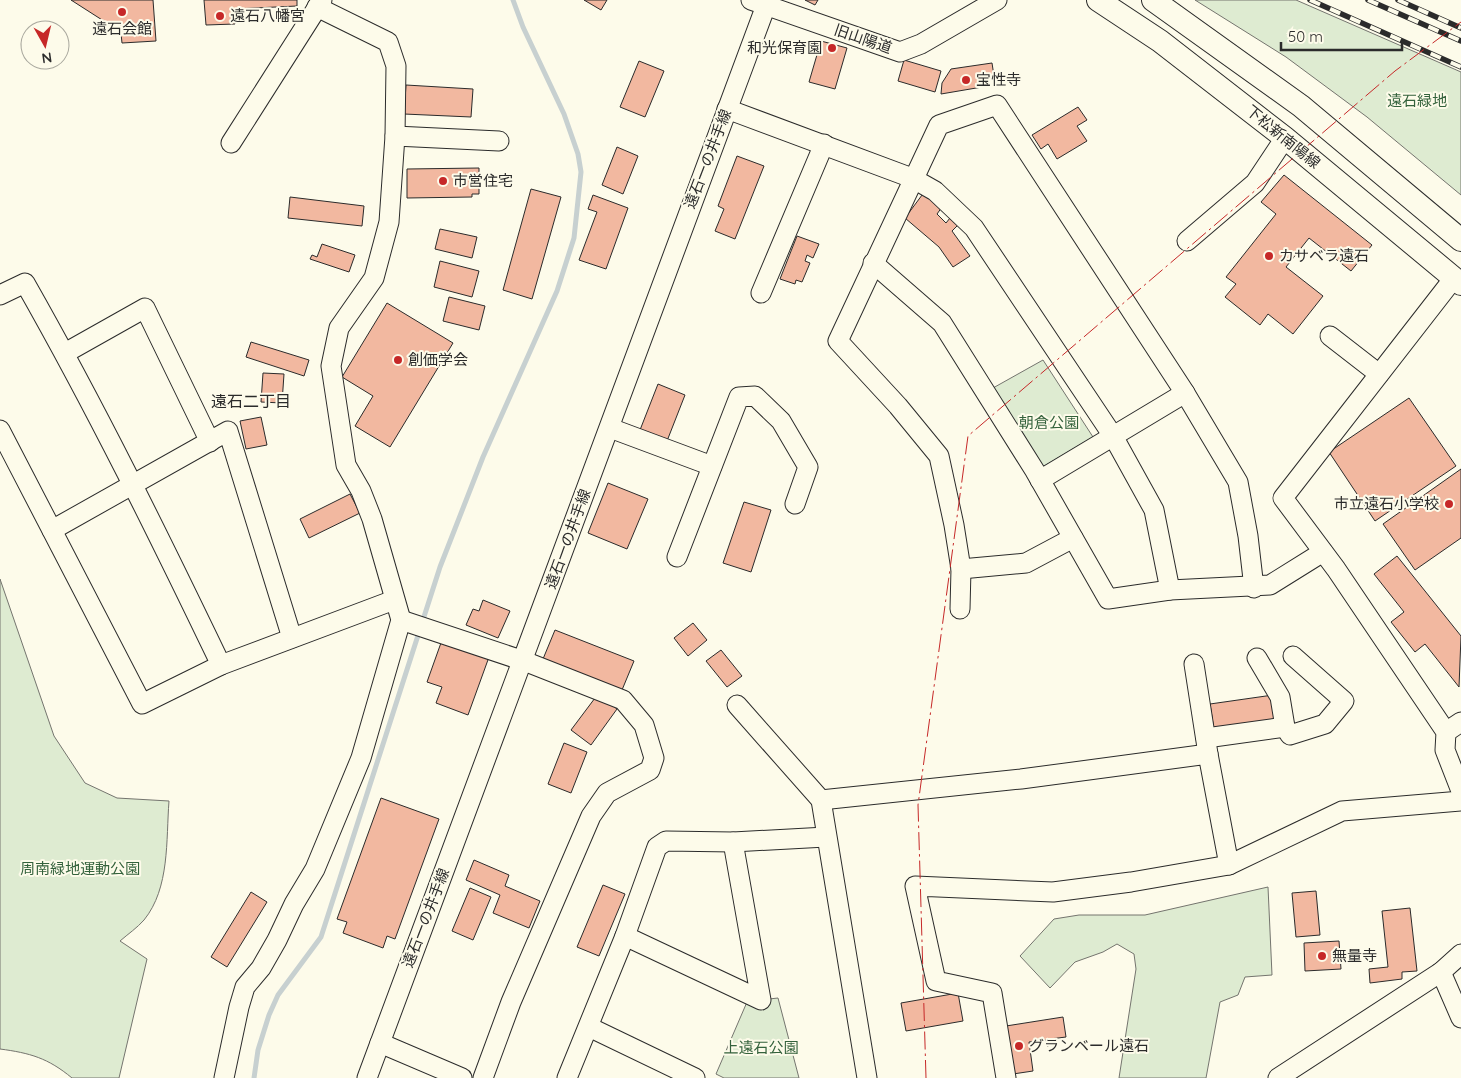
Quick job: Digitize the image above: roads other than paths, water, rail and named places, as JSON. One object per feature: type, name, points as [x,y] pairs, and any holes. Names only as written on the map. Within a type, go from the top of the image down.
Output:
[{"type":"main road","name":"下松新南陽線","points":[[1098,0],[1160,41],[1285,138],[1457,281]]},
{"type":"main road","points":[[1153,0],[1301,106],[1461,240]]},
{"type":"street","name":"旧山陽道","points":[[761,2],[900,52],[921,44],[998,0]]},
{"type":"street","name":"遠石一の井手線","points":[[367,1078],[524,661],[727,109],[761,2]]},
{"type":"street","points":[[224,1078],[238,1007],[245,987],[261,968],[294,904],[315,869],[329,830],[361,758],[402,620],[394,600],[372,519],[361,491],[346,465],[331,366],[338,328],[374,278],[389,222],[395,136],[396,66],[388,42],[320,3],[231,143]]},
{"type":"street","points":[[960,609],[961,569],[954,525],[939,456],[898,406],[838,341],[912,178],[939,125],[997,105],[1185,393],[1238,482],[1248,536],[1254,587]]},
{"type":"street","points":[[727,109],[912,178],[935,191],[974,228],[1113,436],[1154,510],[1170,590]]},
{"type":"street","points":[[395,136],[500,141]]},
{"type":"street","points":[[1187,241],[1255,183],[1285,138]]},
{"type":"street","points":[[761,293],[824,144]]},
{"type":"street","points":[[874,262],[942,323],[1040,480],[1108,599],[1170,590],[1270,585],[1323,552]]},
{"type":"street","points":[[1457,281],[1379,374],[1283,498],[1454,727],[1445,750],[1461,791]]},
{"type":"street","points":[[0,295],[25,283],[65,353],[134,484],[221,665]]},
{"type":"street","points":[[65,353],[145,308],[210,442]]},
{"type":"street","points":[[1330,336],[1379,374]]},
{"type":"street","points":[[1040,480],[1185,393]]},
{"type":"street","points":[[677,558],[739,397],[755,396],[781,421],[808,467],[795,504]]},
{"type":"street","points":[[610,428],[712,466]]},
{"type":"street","points":[[0,430],[142,704],[221,665],[394,600]]},
{"type":"street","points":[[52,530],[228,431],[292,638]]},
{"type":"street","points":[[961,569],[1026,563],[1073,538]]},
{"type":"street","points":[[402,620],[524,661],[623,700],[644,725],[654,758],[650,770],[607,793],[591,816],[511,1002],[483,1078]]},
{"type":"street","points":[[1256,658],[1280,697],[1285,727],[1290,735],[1325,724],[1344,701],[1293,656]]},
{"type":"street","points":[[1194,664],[1229,866]]},
{"type":"street","points":[[737,705],[821,800],[867,1078]]},
{"type":"street","points":[[821,800],[1021,778],[1207,746],[1285,727]]},
{"type":"street","points":[[1006,1078],[992,993],[936,982],[915,886],[1053,892],[1229,866],[1342,811],[1461,801]]},
{"type":"street","points":[[567,1078],[625,936],[658,847],[666,841],[733,842],[826,837]]},
{"type":"street","points":[[625,936],[761,1000],[733,842]]},
{"type":"street","points":[[1278,1078],[1441,972],[1461,954]]},
{"type":"street","points":[[1441,972],[1461,1018]]},
{"type":"street","points":[[588,1027],[695,1078]]},
{"type":"street","points":[[380,1043],[462,1078]]},
{"type":"waterway","points":[[254,1078],[258,1050],[269,1015],[278,995],[321,937],[440,567],[483,457],[557,291],[574,238],[581,172],[578,154],[564,114],[523,27],[513,0]]},
{"type":"railway","points":[[1310,0],[1461,67]]},
{"type":"railway","points":[[1368,0],[1461,41]]},
{"type":"railway","points":[[1398,0],[1461,28]]},
{"type":"place","name":"遠石会館","points":[[122,12]]},
{"type":"place","name":"遠石八幡宮","points":[[220,16]]},
{"type":"place","name":"和光保育園","points":[[832,48]]},
{"type":"place","name":"宝性寺","points":[[966,80]]},
{"type":"place","name":"市営住宅","points":[[443,181]]},
{"type":"place","name":"カサベラ遠石","points":[[1269,256]]},
{"type":"place","name":"創価学会","points":[[398,360]]},
{"type":"place","name":"市立遠石小学校","points":[[1449,504]]},
{"type":"place","name":"無量寺","points":[[1322,956]]},
{"type":"place","name":"グランベール遠石","points":[[1019,1046]]},
{"type":"district","name":"遠石二丁目","points":[[251,401]]},
{"type":"park label","name":"遠石緑地","points":[[1417,101]]},
{"type":"park label","name":"朝倉公園","points":[[1049,423]]},
{"type":"park label","name":"周南緑地運動公園","points":[[80,869]]},
{"type":"park label","name":"上遠石公園","points":[[761,1048]]}]
